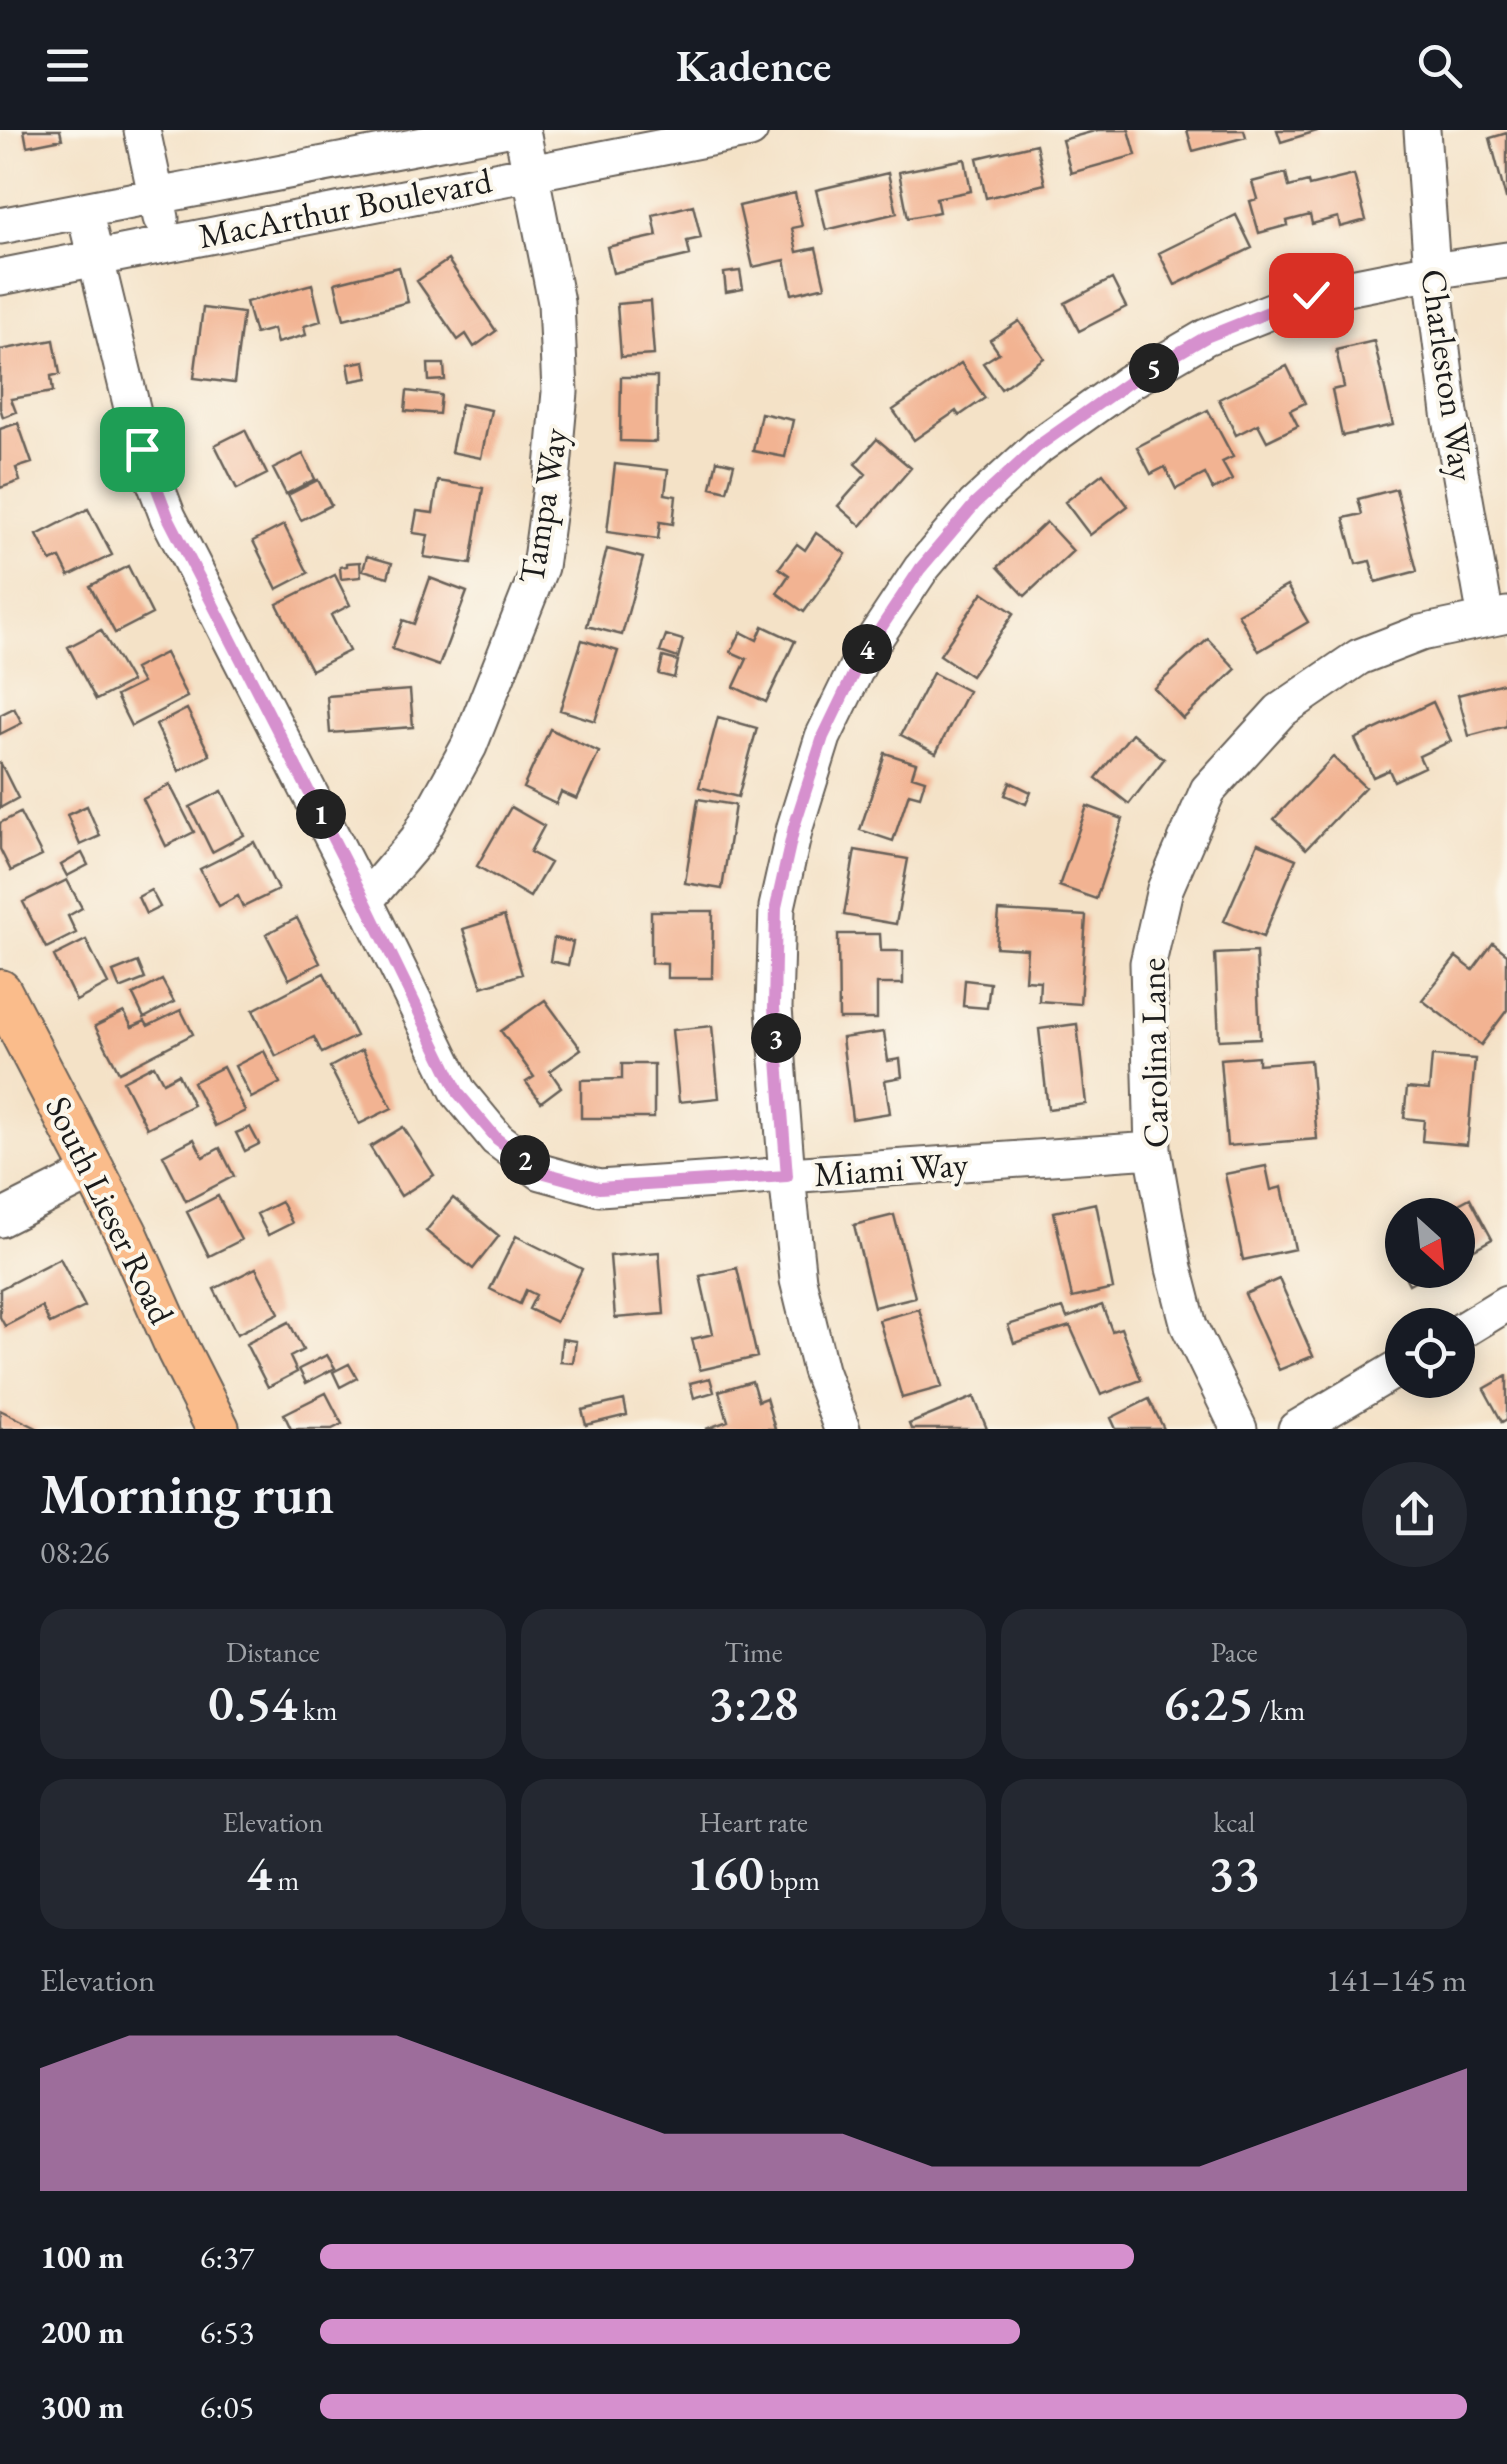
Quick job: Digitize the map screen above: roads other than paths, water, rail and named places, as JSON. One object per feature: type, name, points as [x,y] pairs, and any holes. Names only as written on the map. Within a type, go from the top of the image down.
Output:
[{"type":"main road","name":"South Lieser Road","points":[[1,994],[126,1233],[218,1429]]},
{"type":"street","points":[[142,130],[167,243]]},
{"type":"street","name":"MacArthur Boulevard","points":[[0,226],[502,130]]},
{"type":"street","name":"Tampa Way","points":[[365,901],[418,839],[470,746],[540,567],[560,392],[556,302],[522,130]]},
{"type":"street","name":"MacArthur Boulevard","points":[[0,276],[750,130]]},
{"type":"street","name":"Charleston Way","points":[[1422,130],[1432,270],[1450,413],[1497,617]]},
{"type":"street","name":"Miami Way","points":[[84,210],[142,449],[168,517],[459,1094],[497,1139],[541,1172],[599,1188],[1152,1150]]},
{"type":"street","points":[[842,1429],[820,1370],[798,1280],[774,1008],[776,907],[794,827],[823,737],[861,658],[920,569],[975,504],[1038,446],[1129,382],[1206,337],[1311,295],[1432,270],[1507,260]]},
{"type":"street","name":"Carolina Lane","points":[[1239,1429],[1189,1326],[1152,1150],[1148,963],[1165,888],[1208,790],[1280,711],[1359,657],[1421,633],[1497,617]]},
{"type":"street","points":[[0,1218],[94,1171]]},
{"type":"street","points":[[1475,1323],[1507,1303]]},
{"type":"street","points":[[1296,1429],[1385,1376]]}]
